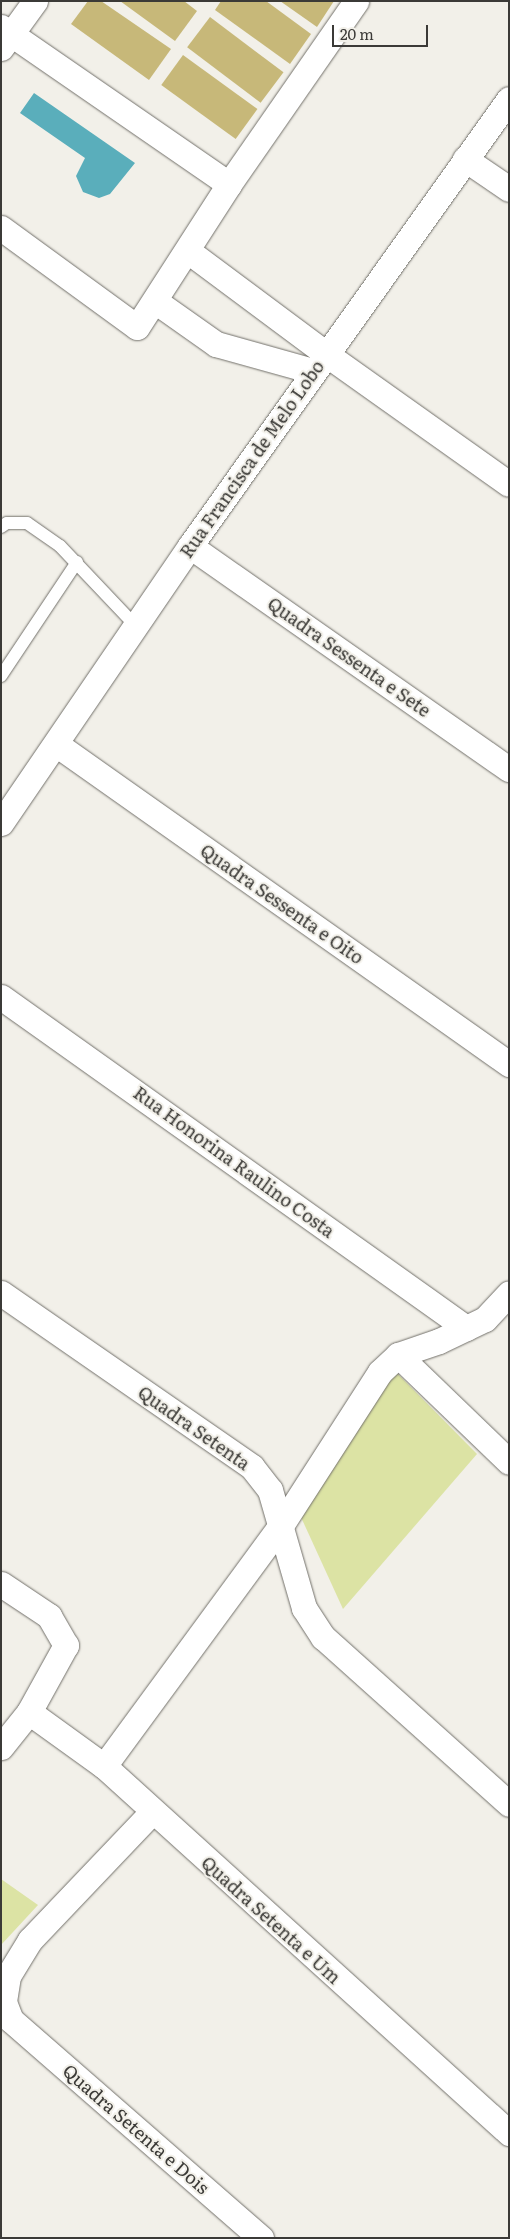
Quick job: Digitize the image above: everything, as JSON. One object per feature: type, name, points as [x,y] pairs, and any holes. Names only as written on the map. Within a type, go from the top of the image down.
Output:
[{"type":"street","points":[[35,1],[5,36],[229,184]]},
{"type":"street","points":[[1,228],[137,327],[188,251],[229,184],[356,1]]},
{"type":"street","name":"Rua Francisca de Melo Lobo","points":[[1,823],[190,546],[319,362],[509,99]]},
{"type":"street","points":[[465,159],[509,188]]},
{"type":"street","points":[[188,251],[319,362],[509,484]]},
{"type":"street","points":[[155,301],[216,344],[319,362]]},
{"type":"street","name":"Quadra Sessenta e Sete","points":[[190,546],[509,769]]},
{"type":"street","name":"Quadra Sessenta e Oito","points":[[56,744],[509,1064]]},
{"type":"street","name":"Rua Honorina Raulino Costa","points":[[1,997],[466,1328]]},
{"type":"street","name":"Quadra Setenta","points":[[1,1293],[252,1467],[270,1490],[282,1524],[304,1608],[323,1637],[509,1804]]},
{"type":"street","points":[[104,1766],[282,1524],[380,1372],[398,1355],[440,1341],[484,1319],[509,1293]]},
{"type":"street","points":[[398,1355],[509,1462]]},
{"type":"street","points":[[1,1584],[49,1616],[66,1645],[29,1712],[1,1747]]},
{"type":"street","name":"Quadra Setenta e Um","points":[[29,1712],[104,1766],[152,1812],[509,2133]]},
{"type":"street","name":"Quadra Setenta e Dois","points":[[152,1812],[30,1940],[8,1976],[4,2002],[11,2020],[261,2238]]},
{"type":"lane","points":[[1,527],[7,523],[27,522],[77,562],[136,626]]},
{"type":"lane","points":[[1,676],[77,562]]},
{"type":"green space","points":[[395,1371],[477,1454],[343,1609],[300,1515]]},
{"type":"green space","points":[[1,1879],[38,1905],[1,1945]]},
{"type":"water","points":[[34,93],[135,163],[110,194],[99,198],[83,192],[76,176],[85,158],[20,113]]},
{"type":"building","points":[[88,1],[101,1],[171,49],[149,80],[71,24]]},
{"type":"building","points":[[120,1],[184,1],[197,11],[175,41]]},
{"type":"building","points":[[221,1],[266,1],[311,34],[290,64],[215,10]]},
{"type":"building","points":[[280,1],[334,1],[317,27]]},
{"type":"building","points":[[210,17],[283,72],[261,103],[187,47]]},
{"type":"building","points":[[183,55],[257,109],[236,139],[161,85]]}]
